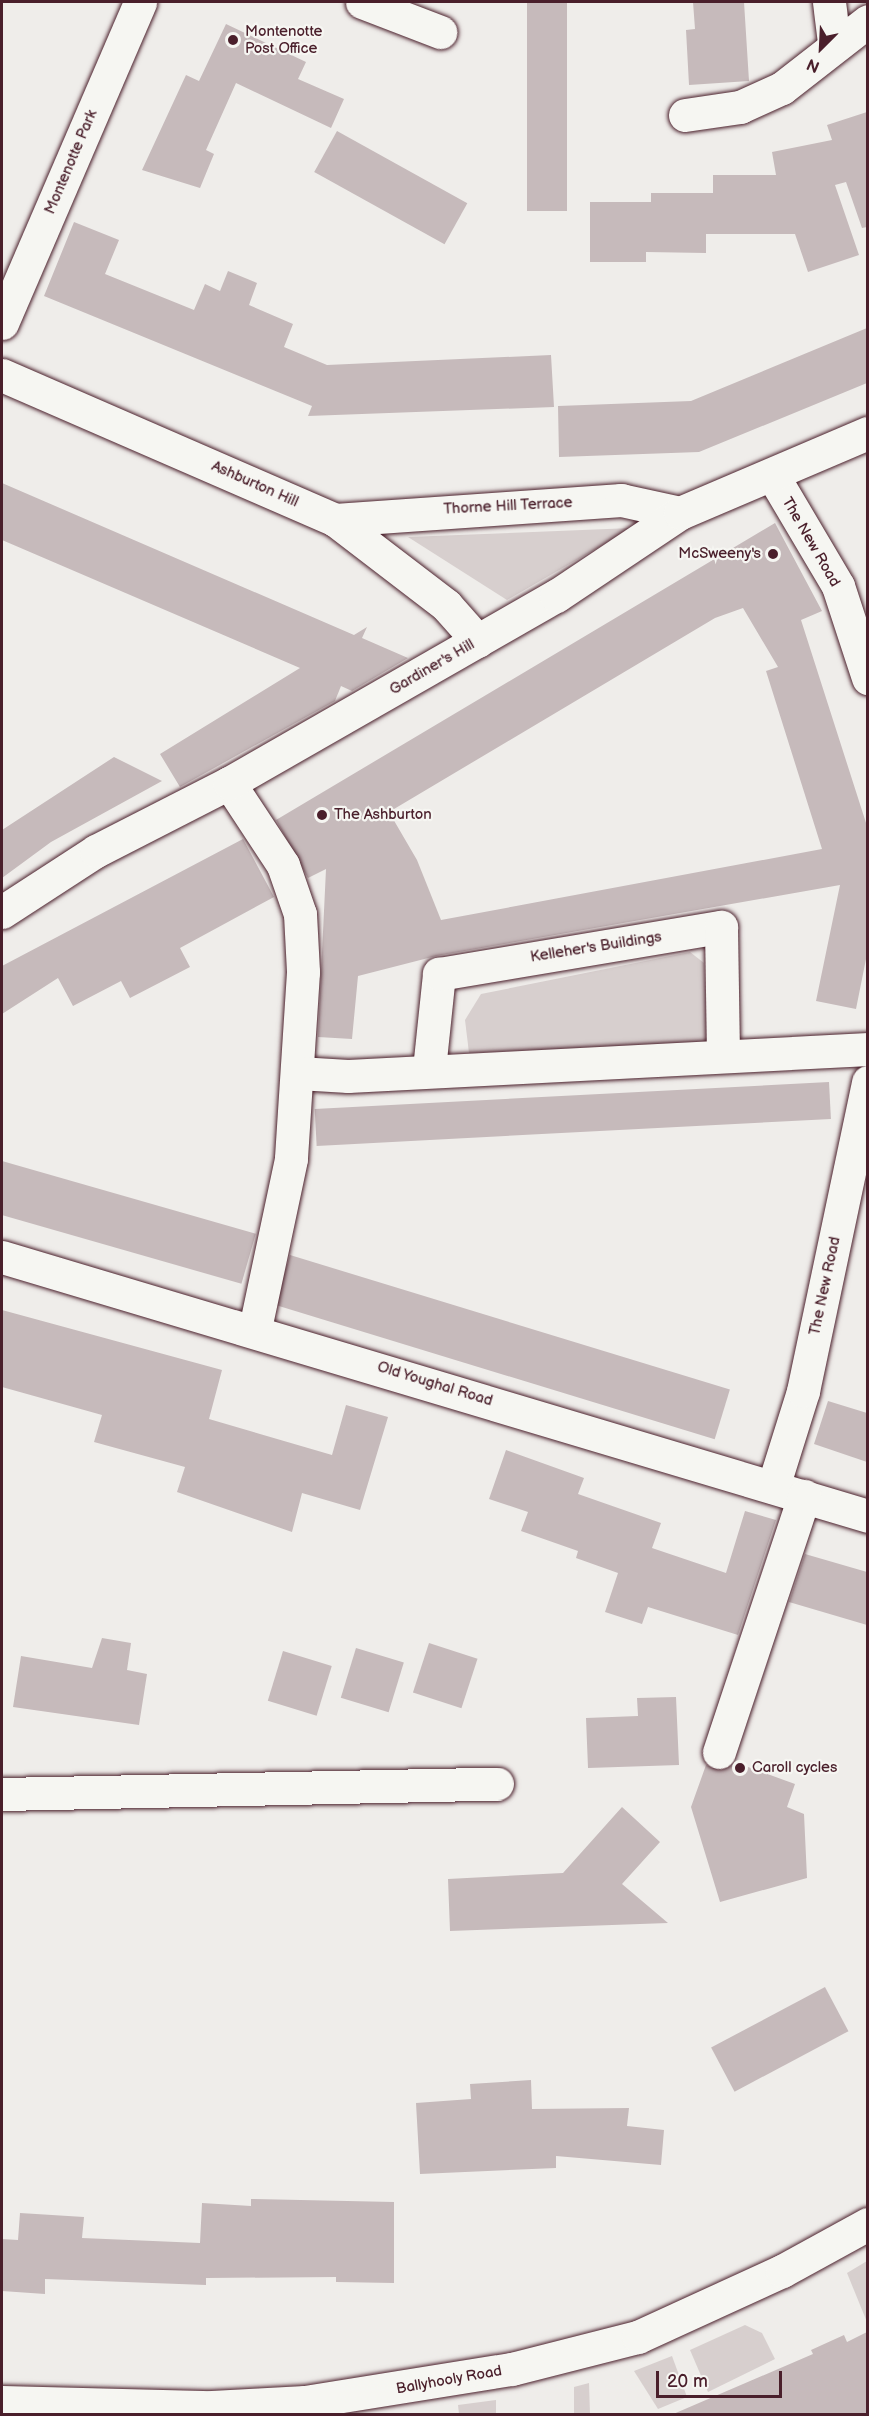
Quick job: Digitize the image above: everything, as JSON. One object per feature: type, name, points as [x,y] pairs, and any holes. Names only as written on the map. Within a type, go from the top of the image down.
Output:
[{"type":"street","name":"Montenotte Park","points":[[2,323],[141,2]]},
{"type":"street","points":[[362,2],[440,32]]},
{"type":"street","points":[[829,2],[834,43]]},
{"type":"street","points":[[685,115],[740,107],[782,88],[834,43],[867,21]]},
{"type":"street","name":"Ashburton Hill","points":[[2,375],[335,520],[446,605],[478,640]]},
{"type":"street","name":"Gardiner's Hill","points":[[2,912],[96,851],[229,783],[478,640],[680,513],[773,476],[867,433]]},
{"type":"street","name":"The New Road","points":[[773,476],[838,586],[867,678]]},
{"type":"street","name":"Thorne Hill Terrace","points":[[335,520],[621,500],[680,513]]},
{"type":"street","points":[[229,783],[283,865],[300,914],[298,1073],[280,1222],[255,1329]]},
{"type":"street","name":"Kelleher's Buildings","points":[[429,1069],[439,974],[721,927],[723,1054]]},
{"type":"street","points":[[298,1073],[348,1076],[429,1069],[867,1048]]},
{"type":"street","name":"The New Road","points":[[773,1487],[802,1391],[867,1082]]},
{"type":"street","name":"Old Youghal Road","points":[[2,1257],[255,1329],[867,1516]]},
{"type":"street","points":[[719,1752],[804,1496]]},
{"type":"street","points":[[2,1794],[497,1784]]},
{"type":"street","name":"Ballyhooly Road","points":[[2,2402],[212,2407],[305,2402],[512,2369],[638,2337],[782,2271],[867,2224]]},
{"type":"shaded area","points":[[632,528],[507,600],[408,537]]},
{"type":"shaded area","points":[[690,952],[704,963],[707,1043],[469,1053],[465,1020],[481,994]]},
{"type":"shaded area","points":[[867,2261],[867,2322],[847,2273]]},
{"type":"shaded area","points":[[745,2325],[762,2333],[775,2359],[708,2392],[690,2350]]},
{"type":"shaded area","points":[[672,2356],[687,2397],[658,2409],[634,2371]]},
{"type":"shaded area","points":[[589,2383],[590,2414],[574,2414],[574,2387]]},
{"type":"shaded area","points":[[496,2400],[496,2414],[459,2414],[458,2405]]},
{"type":"building","points":[[527,2],[567,2],[567,211],[527,211]]},
{"type":"building","points":[[693,2],[744,2],[749,81],[689,85],[686,30],[695,29]]},
{"type":"building","points":[[226,24],[306,62],[298,79],[344,99],[331,128],[236,83],[206,150],[214,154],[200,188],[142,170],[186,75],[199,81]]},
{"type":"building","points":[[867,112],[867,227],[862,228],[846,182],[835,185],[859,255],[808,272],[795,234],[706,234],[706,253],[646,252],[646,262],[590,262],[590,202],[651,202],[651,193],[713,193],[713,175],[776,175],[772,152],[832,140],[827,125]]},
{"type":"building","points":[[337,131],[467,203],[445,244],[314,172]]},
{"type":"building","points":[[74,222],[119,240],[105,274],[194,310],[205,284],[220,291],[228,271],[257,283],[249,305],[293,324],[284,347],[327,365],[551,355],[554,407],[308,416],[312,406],[44,296]]},
{"type":"building","points":[[867,328],[867,383],[699,452],[559,457],[558,406],[691,401]]},
{"type":"building","points":[[2,483],[354,635],[367,627],[362,638],[408,658],[352,691],[341,686],[335,701],[180,787],[160,754],[300,668],[2,540]]},
{"type":"building","points":[[775,523],[822,611],[801,620],[867,826],[867,954],[856,1009],[816,1001],[840,885],[436,956],[358,976],[352,1039],[318,1037],[326,869],[308,878],[276,820]],"holes":[[[743,608],[778,667],[766,671],[822,849],[441,920],[417,860],[389,812],[715,618]]]},
{"type":"building","points":[[114,757],[162,781],[51,842],[2,878],[2,830]]},
{"type":"building","points":[[243,839],[274,897],[180,948],[190,967],[130,998],[121,981],[73,1006],[58,978],[2,1014],[2,966]]},
{"type":"building","points":[[829,1082],[831,1119],[317,1146],[315,1109]]},
{"type":"building","points":[[2,1161],[256,1234],[241,1284],[2,1215]]},
{"type":"building","points":[[290,1255],[730,1389],[715,1439],[275,1305]]},
{"type":"building","points":[[2,1310],[222,1370],[209,1419],[332,1455],[346,1405],[388,1417],[360,1510],[302,1493],[292,1532],[177,1492],[185,1467],[94,1442],[102,1415],[2,1387]]},
{"type":"building","points":[[828,1401],[867,1413],[867,1462],[814,1444]]},
{"type":"building","points":[[506,1450],[584,1478],[578,1494],[661,1523],[652,1548],[726,1573],[745,1511],[776,1520],[738,1635],[648,1607],[642,1624],[605,1612],[618,1573],[576,1558],[578,1551],[521,1531],[528,1512],[489,1499]]},
{"type":"building","points":[[805,1554],[867,1572],[867,1625],[789,1602]]},
{"type":"building","points":[[102,1638],[131,1643],[127,1670],[147,1674],[139,1725],[13,1707],[21,1656],[92,1668]]},
{"type":"building","points":[[429,1643],[478,1659],[461,1708],[413,1692]]},
{"type":"building","points":[[356,1648],[404,1663],[389,1712],[341,1698]]},
{"type":"building","points":[[283,1651],[332,1666],[317,1716],[268,1701]]},
{"type":"building","points":[[676,1697],[679,1765],[588,1768],[586,1718],[638,1716],[637,1698]]},
{"type":"building","points":[[734,1762],[795,1784],[787,1807],[804,1814],[807,1878],[720,1902],[691,1807],[706,1765],[722,1770]]},
{"type":"building","points":[[622,1807],[660,1842],[622,1884],[668,1923],[450,1931],[448,1879],[563,1873]]},
{"type":"building","points":[[825,1987],[848,2031],[735,2092],[711,2048]]},
{"type":"building","points":[[531,2080],[532,2109],[629,2108],[627,2126],[664,2130],[661,2165],[556,2156],[556,2168],[420,2174],[416,2103],[471,2099],[470,2084]]},
{"type":"building","points":[[251,2199],[394,2202],[394,2283],[336,2282],[336,2277],[206,2278],[206,2285],[45,2279],[45,2294],[2,2291],[2,2239],[18,2240],[20,2213],[84,2217],[82,2238],[200,2243],[202,2203],[251,2206]]},
{"type":"building","points":[[867,2332],[867,2415],[671,2415],[813,2354],[811,2350],[844,2335],[847,2342]]},
{"type":"place","name":"Montenotte Post Office","points":[[233,40]]},
{"type":"place","name":"McSweeny's","points":[[773,554]]},
{"type":"place","name":"The Ashburton","points":[[322,815]]},
{"type":"place","name":"Caroll cycles","points":[[740,1768]]}]
